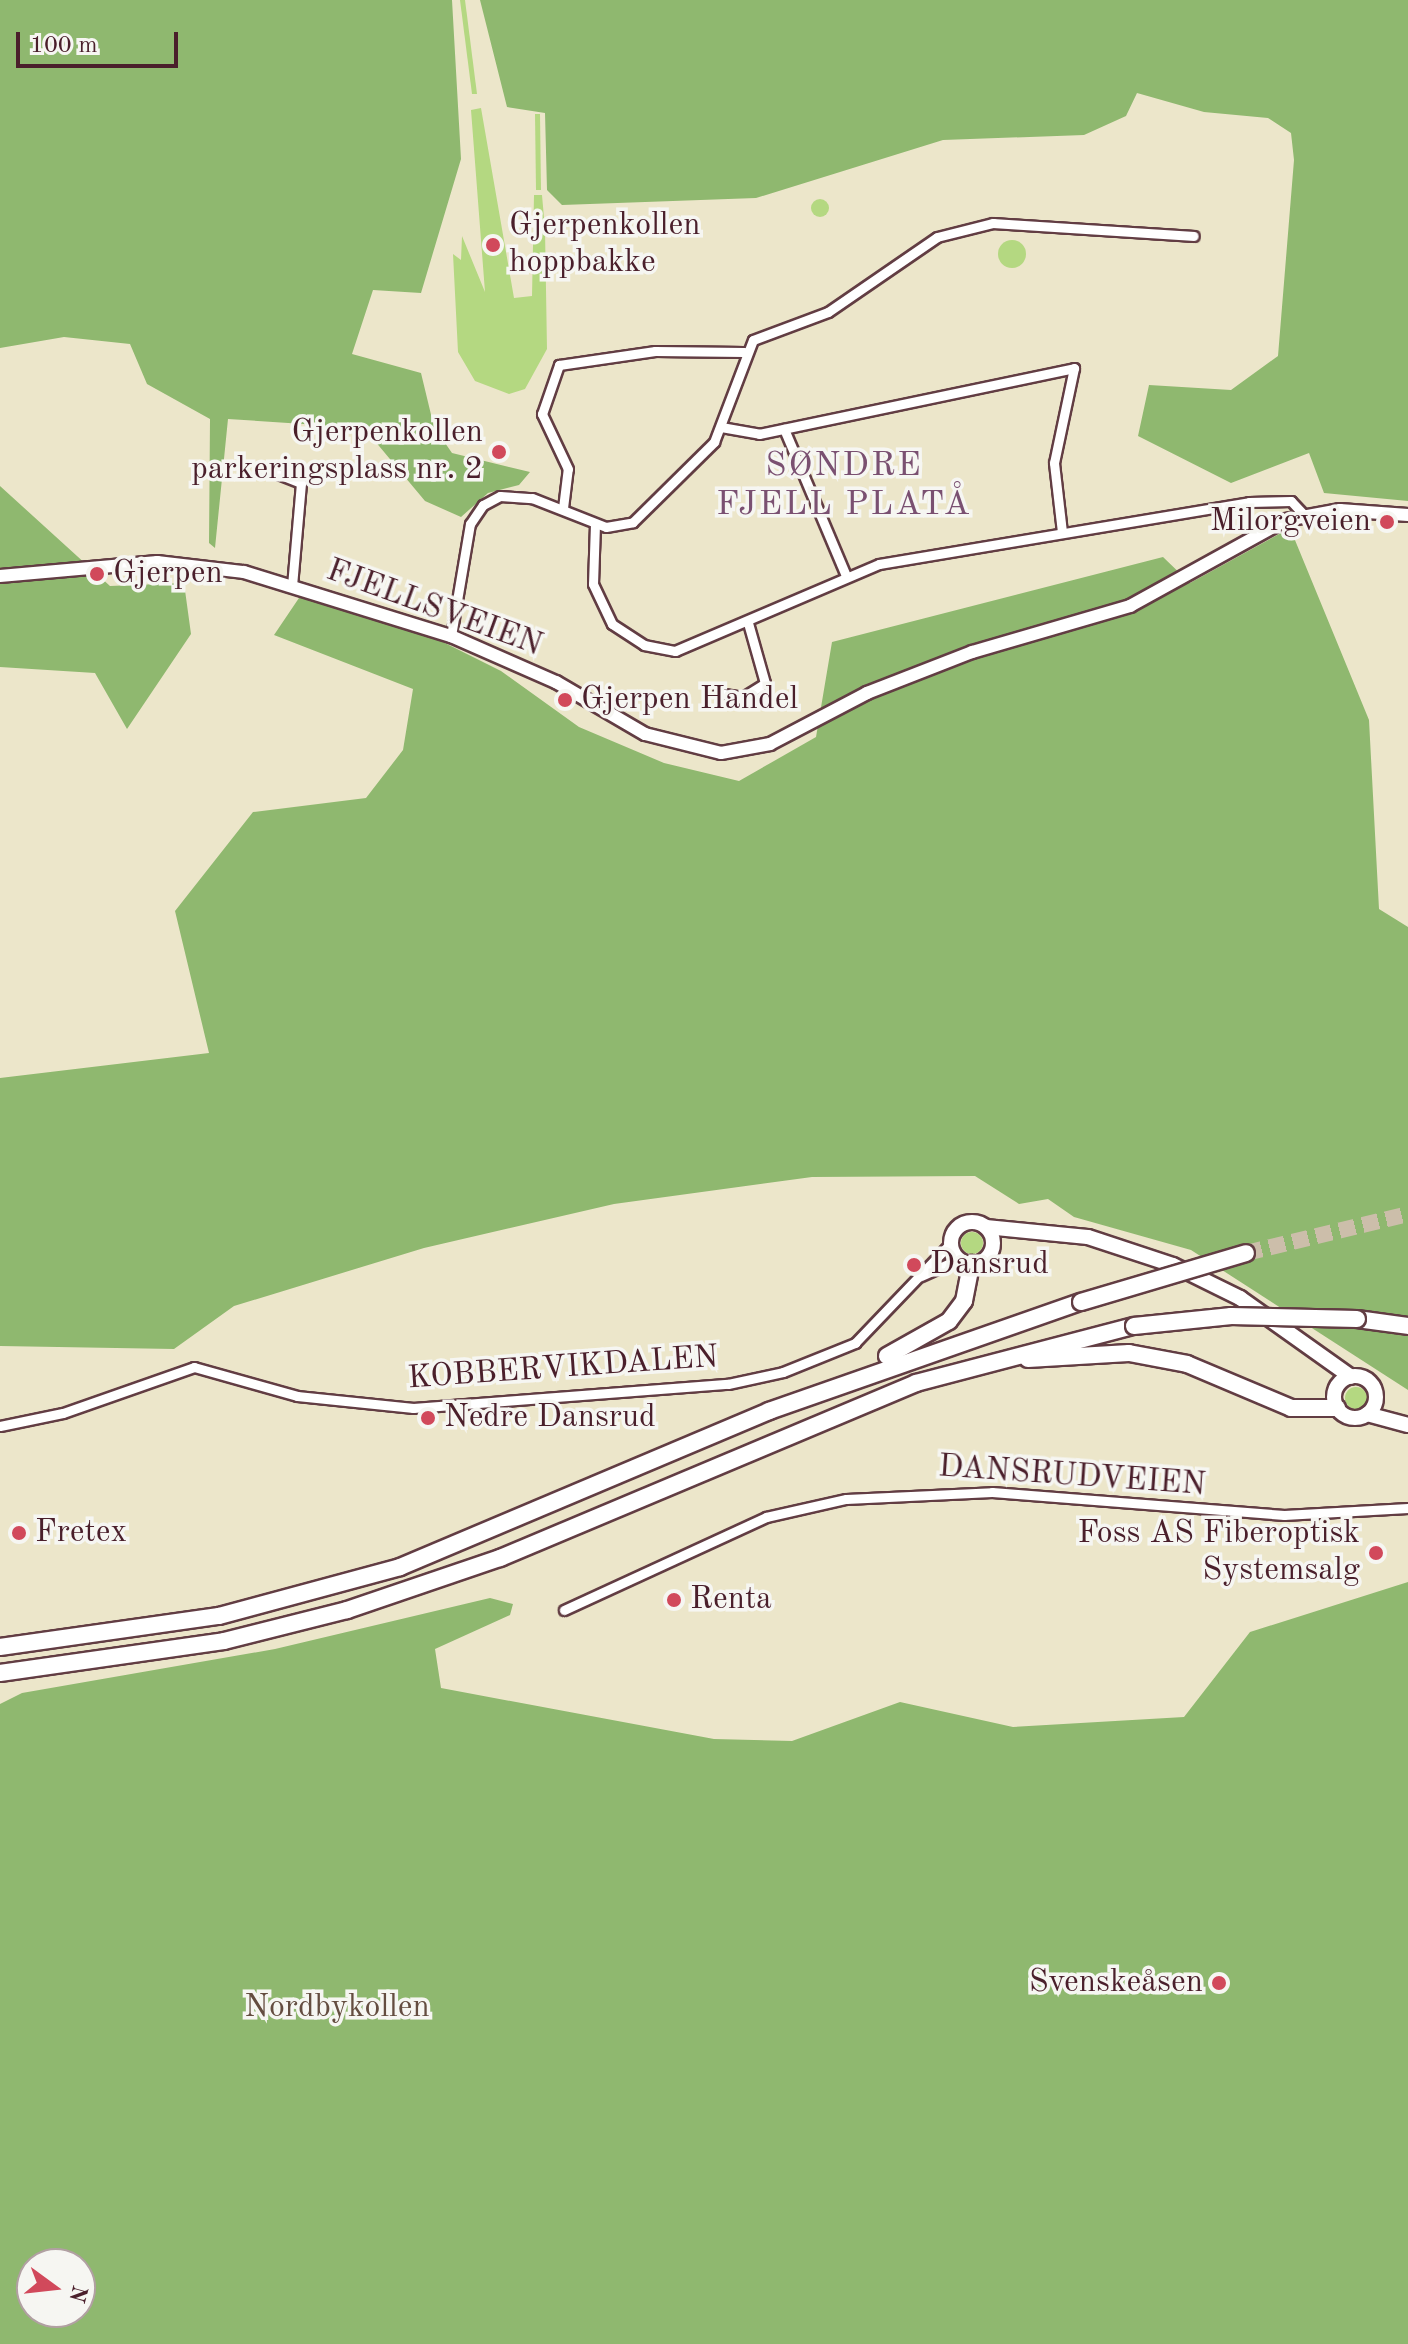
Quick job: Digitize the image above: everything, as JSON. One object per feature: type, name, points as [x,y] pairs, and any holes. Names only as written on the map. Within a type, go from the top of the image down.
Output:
[{"type":"highway","points":[[769,1411],[1081,1302],[1246,1253]]},
{"type":"highway","points":[[0,1647],[173,1625],[349,1582],[490,1534],[769,1411],[939,1329],[964,1301],[965,1262]]},
{"type":"highway","points":[[0,1673],[224,1641],[396,1594],[500,1558],[916,1383],[1134,1326],[1231,1316],[1357,1319],[1408,1326]]},
{"type":"highway","points":[[916,1383],[1045,1356],[1129,1353],[1187,1364],[1291,1408],[1337,1408]]},
{"type":"main road","name":"FJELLSVEIEN","points":[[0,576],[180,561],[292,585],[451,636],[556,682],[645,734],[699,752],[738,752],[770,744],[938,664],[1130,606],[1264,529],[1303,514],[1408,515]]},
{"type":"main road","points":[[1025,1231],[965,1262],[951,1243],[963,1224],[1088,1237],[1183,1269],[1240,1298],[1312,1353],[1351,1377],[1369,1382],[1376,1400],[1406,1425]]},
{"type":"main road","points":[[986,1227],[993,1247]]},
{"type":"main road","points":[[1312,1353],[1337,1388],[1337,1408],[1351,1418],[1367,1414],[1406,1425]]},
{"type":"main road","points":[[1337,1388],[1351,1377]]},
{"type":"main road","points":[[1367,1414],[1376,1400]]},
{"type":"street","points":[[451,636],[476,512],[492,499],[515,496],[563,508],[595,524],[615,527],[641,516],[706,453],[721,427],[744,352],[762,336],[828,312],[963,227],[1194,236]]},
{"type":"street","points":[[563,508],[568,469],[542,414],[559,365],[655,351],[744,352]]},
{"type":"street","points":[[721,427],[759,434],[1074,368],[1054,463],[1062,532]]},
{"type":"street","points":[[784,429],[846,576]]},
{"type":"street","points":[[263,468],[301,483],[292,585]]},
{"type":"street","points":[[595,524],[593,584],[621,633],[675,651],[748,623],[846,576],[1062,532],[1266,500],[1291,501],[1303,514]]},
{"type":"street","points":[[718,693],[743,697],[765,683],[748,623]]},
{"type":"street","name":"KOBBERVIKDALEN","points":[[0,1426],[63,1413],[194,1367],[297,1396],[413,1408],[728,1384],[848,1347],[951,1243]]},
{"type":"street","name":"KOBBERVIKDALEN","points":[[917,1278],[965,1262]]},
{"type":"street","name":"DANSRUDVEIEN","points":[[564,1610],[766,1517],[846,1499],[992,1492],[1284,1515],[1408,1508]]},
{"type":"green space","points":[[0,0],[452,0],[461,159],[421,293],[373,290],[352,354],[421,373],[434,427],[452,453],[530,472],[519,485],[488,493],[461,517],[425,501],[364,428],[228,419],[215,548],[209,543],[210,419],[147,384],[130,344],[64,337],[0,348]]},
{"type":"green space","points":[[460,0],[465,0],[477,94],[472,94]]},
{"type":"green space","points":[[480,0],[1408,0],[1408,501],[1324,493],[1309,453],[1231,483],[1138,436],[1149,385],[1231,390],[1278,356],[1294,160],[1291,133],[1268,118],[1204,112],[1137,93],[1126,116],[1084,135],[943,140],[756,198],[562,205],[547,190],[545,113],[507,107]]},
{"type":"green space","name":"Gjerpenkollen hoppbakke","points":[[481,108],[514,298],[532,296],[534,195],[542,195],[547,349],[525,389],[509,394],[475,381],[458,352],[453,254],[461,260],[462,236],[485,292],[471,110]]},
{"type":"green space","points":[[535,114],[540,114],[541,190],[536,190]]},
{"type":"green space","points":[[816,199],[824,199],[829,208],[827,215],[816,217],[811,212],[811,204]]},
{"type":"green space","points":[[1012,240],[1022,244],[1026,254],[1022,264],[1012,268],[1002,264],[998,254],[1002,244]]},
{"type":"green space","points":[[0,486],[110,586],[184,583],[191,634],[127,729],[95,673],[0,667]]},
{"type":"green space","points":[[1290,528],[1369,720],[1379,909],[1408,927],[1408,1390],[1191,1250],[1074,1217],[1048,1199],[1019,1204],[975,1176],[812,1177],[614,1204],[424,1248],[234,1306],[174,1349],[0,1346],[0,1078],[209,1053],[175,911],[253,812],[366,798],[403,750],[413,689],[274,635],[301,595],[443,642],[501,671],[579,727],[664,763],[739,781],[816,737],[832,642],[1163,557],[1190,583]]},
{"type":"green space","points":[[972,1232],[980,1235],[983,1243],[980,1251],[972,1254],[964,1251],[961,1243],[964,1235]]},
{"type":"green space","points":[[1356,1387],[1364,1390],[1367,1398],[1364,1406],[1356,1409],[1348,1406],[1345,1398],[1348,1390]]},
{"type":"green space","name":"Nordbykollen","points":[[1408,1582],[1408,2344],[0,2344],[0,1704],[22,1693],[275,1649],[490,1598],[513,1604],[510,1615],[435,1649],[441,1688],[714,1739],[792,1741],[900,1702],[1013,1727],[1184,1717],[1250,1632]]},
{"type":"tunnel","points":[[1246,1253],[1408,1214]]},
{"type":"place","name":"Gjerpenkollen hoppbakke","points":[[493,245]]},
{"type":"place","name":"Gjerpenkollen parkeringsplass nr. 2","points":[[499,452]]},
{"type":"place","name":"Milorgveien","points":[[1387,522]]},
{"type":"place","name":"Gjerpen","points":[[97,574]]},
{"type":"place","name":"Gjerpen Handel","points":[[565,700]]},
{"type":"place","name":"Dansrud","points":[[914,1265]]},
{"type":"place","name":"Nedre Dansrud","points":[[428,1418]]},
{"type":"place","name":"Fretex","points":[[19,1533]]},
{"type":"place","name":"Foss AS Fiberoptisk Systemsalg","points":[[1376,1553]]},
{"type":"place","name":"Renta","points":[[674,1600]]},
{"type":"place","name":"Svenskeåsen","points":[[1219,1983]]},
{"type":"district","name":"SØNDRE FJELL PLATÅ","points":[[844,486]]}]
